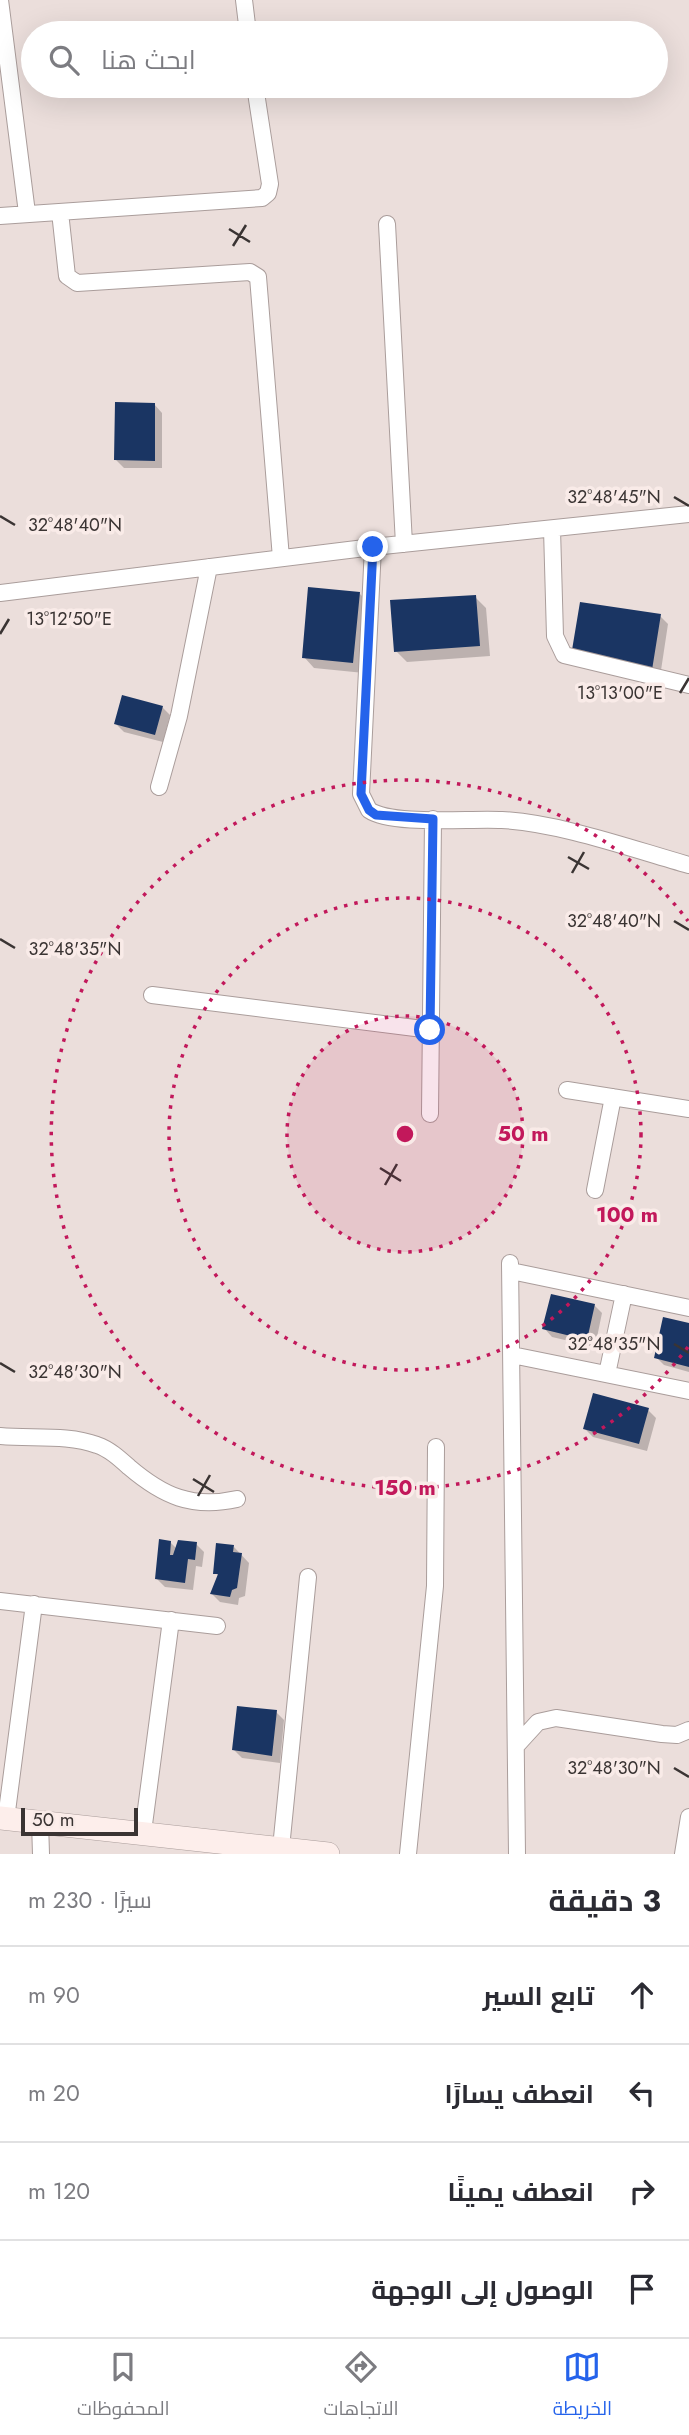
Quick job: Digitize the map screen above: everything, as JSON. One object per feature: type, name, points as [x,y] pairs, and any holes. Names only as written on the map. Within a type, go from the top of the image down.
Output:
[{"type":"street","points":[[0,0],[27,213]]},
{"type":"street","points":[[244,0],[247,21]]},
{"type":"street","points":[[0,216],[262,198],[268,193],[270,184],[257,98]]},
{"type":"street","points":[[60,212],[68,276],[77,283],[250,272],[258,277],[281,558]]},
{"type":"street","points":[[387,224],[404,544]]},
{"type":"street","points":[[0,593],[373,547],[689,514]]},
{"type":"street","points":[[552,529],[555,636],[564,656],[689,685]]},
{"type":"street","points":[[373,547],[361,794],[369,810],[376,815],[504,820],[577,834],[689,865]]},
{"type":"street","points":[[159,787],[179,716],[209,567]]},
{"type":"street","points":[[430,1114],[433,819]]},
{"type":"street","points":[[152,995],[430,1030]]},
{"type":"street","points":[[567,1090],[689,1109]]},
{"type":"street","points":[[595,1189],[612,1097]]},
{"type":"street","points":[[517,1854],[510,1267],[689,1308]]},
{"type":"street","points":[[607,1374],[624,1294]]},
{"type":"street","points":[[512,1355],[689,1391]]},
{"type":"street","points":[[0,1436],[86,1441],[101,1446],[156,1489],[176,1499],[216,1503],[237,1499]]},
{"type":"street","points":[[408,1854],[435,1586],[436,1447]]},
{"type":"street","points":[[281,1848],[307,1577]]},
{"type":"street","points":[[0,1601],[216,1626]]},
{"type":"street","points":[[34,1604],[3,1818],[143,1832],[201,1847],[281,1848],[328,1854]]},
{"type":"street","points":[[143,1832],[171,1620]]},
{"type":"street","points":[[517,1745],[538,1721],[556,1718],[662,1734],[677,1735],[689,1730]]},
{"type":"street","points":[[683,1854],[689,1817]]},
{"type":"street","points":[[40,1822],[41,1854]]},
{"type":"building","points":[[115,402],[155,403],[155,461],[114,460]]},
{"type":"building","points":[[308,587],[360,592],[353,663],[302,658]]},
{"type":"building","points":[[476,595],[480,646],[394,652],[390,600]]},
{"type":"building","points":[[580,602],[661,614],[652,670],[571,656]]},
{"type":"building","points":[[122,695],[163,706],[155,735],[114,724]]},
{"type":"building","points":[[551,1294],[595,1304],[587,1340],[542,1329]]},
{"type":"building","points":[[663,1317],[689,1323],[689,1367],[654,1358]]},
{"type":"building","points":[[593,1393],[649,1408],[639,1444],[583,1429]]},
{"type":"building","points":[[159,1539],[171,1541],[170,1555],[173,1555],[178,1540],[197,1542],[195,1560],[188,1559],[185,1583],[155,1579]]},
{"type":"building","points":[[216,1543],[234,1545],[233,1552],[242,1553],[237,1588],[232,1590],[230,1597],[210,1594],[218,1574],[213,1574]]},
{"type":"building","points":[[237,1706],[277,1710],[272,1756],[232,1750]]},
{"type":"route","points":[[373,547],[365,666],[361,794],[369,810],[376,815],[433,819],[430,1030]]}]
